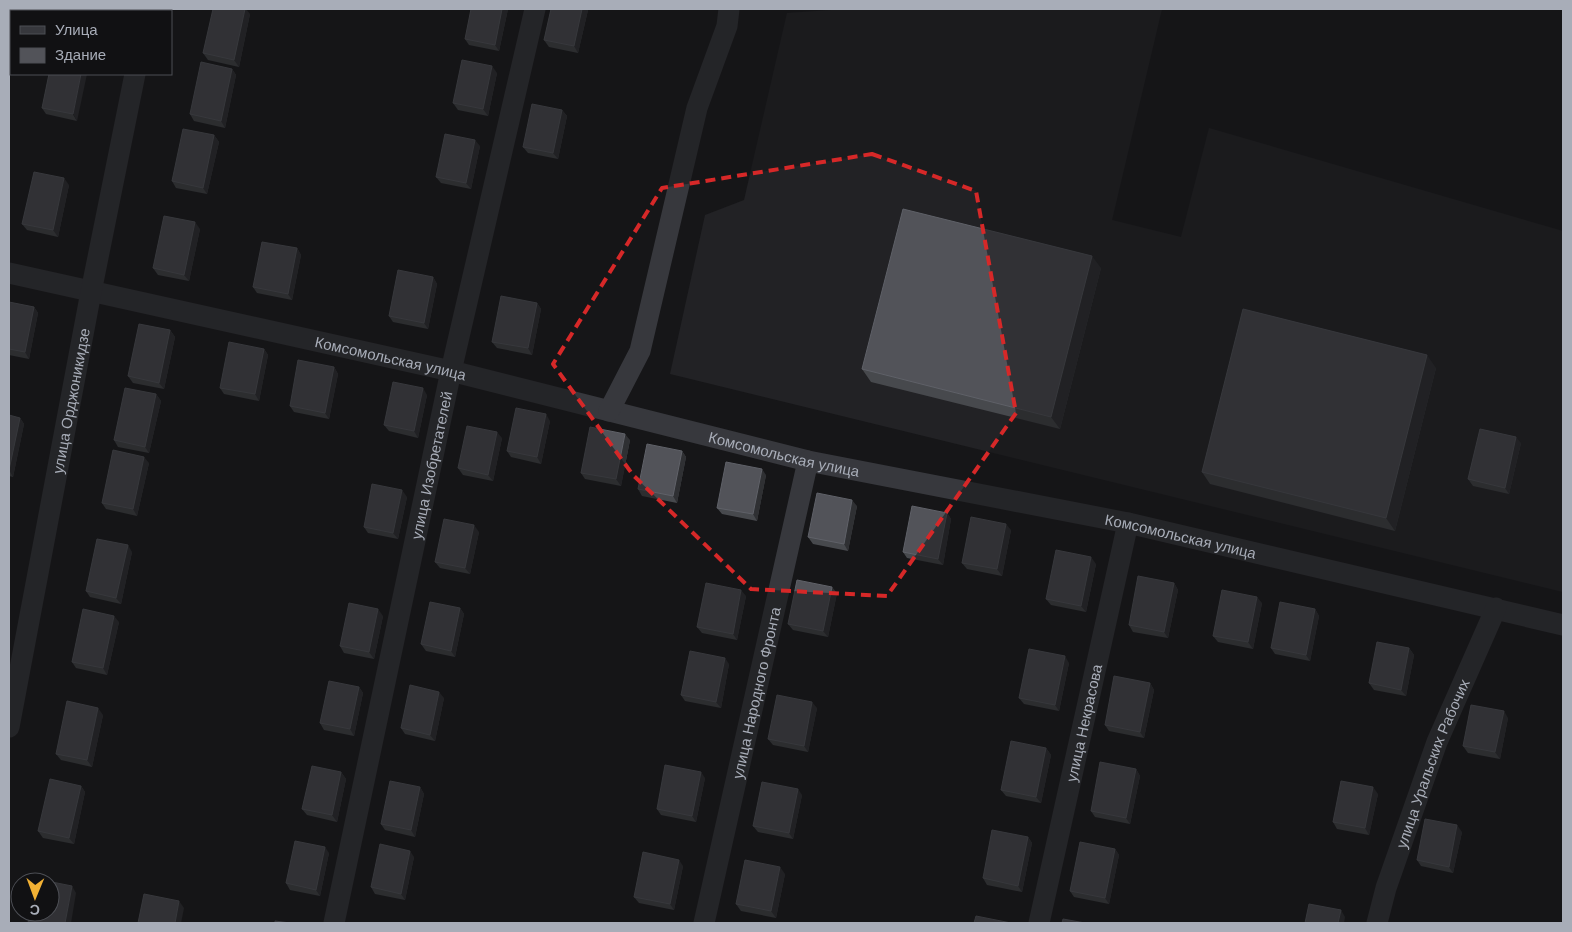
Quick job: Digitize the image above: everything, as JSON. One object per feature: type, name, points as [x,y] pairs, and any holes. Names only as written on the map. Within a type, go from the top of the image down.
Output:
[{"type":"street","name":"улица Изобретателей","points":[[334,923],[452,371],[535,9]]},
{"type":"street","points":[[609,411],[640,351],[697,108],[726,26],[729,9]]},
{"type":"street","name":"улица Орджоникидзе","points":[[9,727],[91,292],[135,75]]},
{"type":"street","name":"Комсомольская улица","points":[[9,273],[452,371],[808,461],[1128,523],[1563,625]]},
{"type":"street","name":"улица Народного Фронта","points":[[704,923],[808,461]]},
{"type":"street","name":"улица Некрасова","points":[[1039,923],[1128,523]]},
{"type":"street","name":"улица Уральских Рабочих","points":[[1377,923],[1386,888],[1436,742],[1496,608]]},
{"type":"highlighted area","points":[[872,154],[976,191],[1016,413],[887,596],[751,589],[633,475],[553,364],[662,188]]},
{"type":"shaded area","points":[[832,9],[1162,9],[1112,220],[1181,237],[1209,128],[1563,231],[1563,592],[670,374],[705,215],[744,200],[787,13]]},
{"type":"building","points":[[57,9],[90,9],[90,10]]},
{"type":"building","points":[[213,9],[245,9],[234,60],[203,53]]},
{"type":"building","points":[[471,9],[502,9],[495,45],[465,39]]},
{"type":"building","points":[[551,9],[582,9],[574,46],[544,40]]},
{"type":"building","points":[[462,60],[492,66],[483,109],[453,103]]},
{"type":"building","points":[[201,62],[232,69],[221,121],[190,114]]},
{"type":"building","points":[[49,75],[81,75],[73,114],[42,108]]},
{"type":"building","points":[[532,104],[562,110],[553,153],[523,147]]},
{"type":"building","points":[[183,129],[214,135],[203,188],[172,181]]},
{"type":"building","points":[[445,134],[475,140],[466,183],[436,177]]},
{"type":"building","points":[[34,172],[64,178],[53,230],[22,224]]},
{"type":"building","points":[[903,209],[1092,256],[1051,417],[862,369]]},
{"type":"building","points":[[164,216],[195,222],[184,275],[153,268]]},
{"type":"building","points":[[262,242],[297,248],[288,294],[253,287]]},
{"type":"building","points":[[398,270],[433,277],[424,323],[389,316]]},
{"type":"building","points":[[501,296],[537,303],[528,348],[492,342]]},
{"type":"building","points":[[9,302],[34,307],[25,352],[9,349]]},
{"type":"building","points":[[1243,309],[1427,355],[1386,518],[1202,472]]},
{"type":"building","points":[[139,324],[170,330],[159,383],[128,376]]},
{"type":"building","points":[[229,342],[264,349],[255,394],[220,388]]},
{"type":"building","points":[[298,360],[334,367],[325,413],[290,406]]},
{"type":"building","points":[[393,382],[423,388],[414,431],[384,425]]},
{"type":"building","points":[[125,388],[156,394],[145,447],[114,440]]},
{"type":"building","points":[[516,408],[546,414],[537,457],[507,451]]},
{"type":"building","points":[[9,415],[20,418],[9,470]]},
{"type":"building","points":[[467,426],[497,432],[488,475],[458,468]]},
{"type":"building","points":[[590,427],[625,434],[616,479],[581,473]]},
{"type":"building","points":[[1480,429],[1516,437],[1505,488],[1468,479]]},
{"type":"building","points":[[647,444],[682,451],[673,496],[638,489]]},
{"type":"building","points":[[113,450],[144,457],[133,509],[102,503]]},
{"type":"building","points":[[726,462],[762,469],[753,514],[717,508]]},
{"type":"building","points":[[372,484],[402,490],[393,533],[364,527]]},
{"type":"building","points":[[817,493],[852,500],[844,544],[808,537]]},
{"type":"building","points":[[912,506],[947,513],[938,559],[903,552]]},
{"type":"building","points":[[971,517],[1006,524],[997,569],[962,563]]},
{"type":"building","points":[[444,519],[474,525],[465,568],[435,562]]},
{"type":"building","points":[[97,539],[128,545],[116,598],[86,591]]},
{"type":"building","points":[[1056,550],[1091,557],[1081,606],[1046,599]]},
{"type":"building","points":[[1138,576],[1174,583],[1164,632],[1129,625]]},
{"type":"building","points":[[797,580],[832,587],[823,631],[788,624]]},
{"type":"building","points":[[706,583],[741,590],[733,634],[697,627]]},
{"type":"building","points":[[1222,590],[1257,597],[1248,642],[1213,636]]},
{"type":"building","points":[[430,602],[460,608],[451,651],[421,644]]},
{"type":"building","points":[[1280,602],[1315,609],[1306,655],[1271,648]]},
{"type":"building","points":[[349,603],[378,609],[369,652],[340,646]]},
{"type":"building","points":[[83,609],[114,616],[103,668],[72,662]]},
{"type":"building","points":[[1377,642],[1409,648],[1401,690],[1369,683]]},
{"type":"building","points":[[1029,649],[1065,656],[1055,705],[1019,698]]},
{"type":"building","points":[[690,651],[725,658],[716,702],[681,695]]},
{"type":"building","points":[[1114,676],[1150,683],[1140,732],[1105,725]]},
{"type":"building","points":[[329,681],[359,687],[350,729],[320,723]]},
{"type":"building","points":[[410,685],[439,692],[430,735],[401,728]]},
{"type":"building","points":[[777,695],[812,702],[804,746],[768,739]]},
{"type":"building","points":[[67,701],[98,708],[87,760],[56,754]]},
{"type":"building","points":[[1471,705],[1504,711],[1495,752],[1463,746]]},
{"type":"building","points":[[1011,741],[1046,748],[1036,797],[1001,790]]},
{"type":"building","points":[[1100,762],[1136,769],[1126,818],[1091,811]]},
{"type":"building","points":[[665,765],[701,772],[692,816],[657,809]]},
{"type":"building","points":[[312,766],[341,772],[332,815],[302,809]]},
{"type":"building","points":[[50,779],[81,786],[69,838],[38,831]]},
{"type":"building","points":[[390,781],[420,787],[411,830],[381,824]]},
{"type":"building","points":[[1341,781],[1373,787],[1365,828],[1333,822]]},
{"type":"building","points":[[762,782],[798,789],[789,833],[753,826]]},
{"type":"building","points":[[1425,819],[1457,825],[1449,867],[1417,860]]},
{"type":"building","points":[[992,830],[1028,837],[1018,886],[983,878]]},
{"type":"building","points":[[295,841],[325,847],[316,890],[286,883]]},
{"type":"building","points":[[1080,842],[1115,849],[1105,898],[1070,891]]},
{"type":"building","points":[[380,844],[410,851],[401,894],[371,887]]},
{"type":"building","points":[[643,852],[679,860],[670,904],[634,897]]},
{"type":"building","points":[[745,860],[780,867],[771,911],[736,904]]},
{"type":"building","points":[[60,884],[72,886],[65,923],[28,923],[60,922]]},
{"type":"building","points":[[144,894],[179,901],[175,923],[138,923]]},
{"type":"building","points":[[1309,904],[1341,910],[1338,923],[1305,923]]},
{"type":"building","points":[[976,916],[1011,923],[974,923]]},
{"type":"building","points":[[1063,919],[1085,923],[1062,923]]}]
